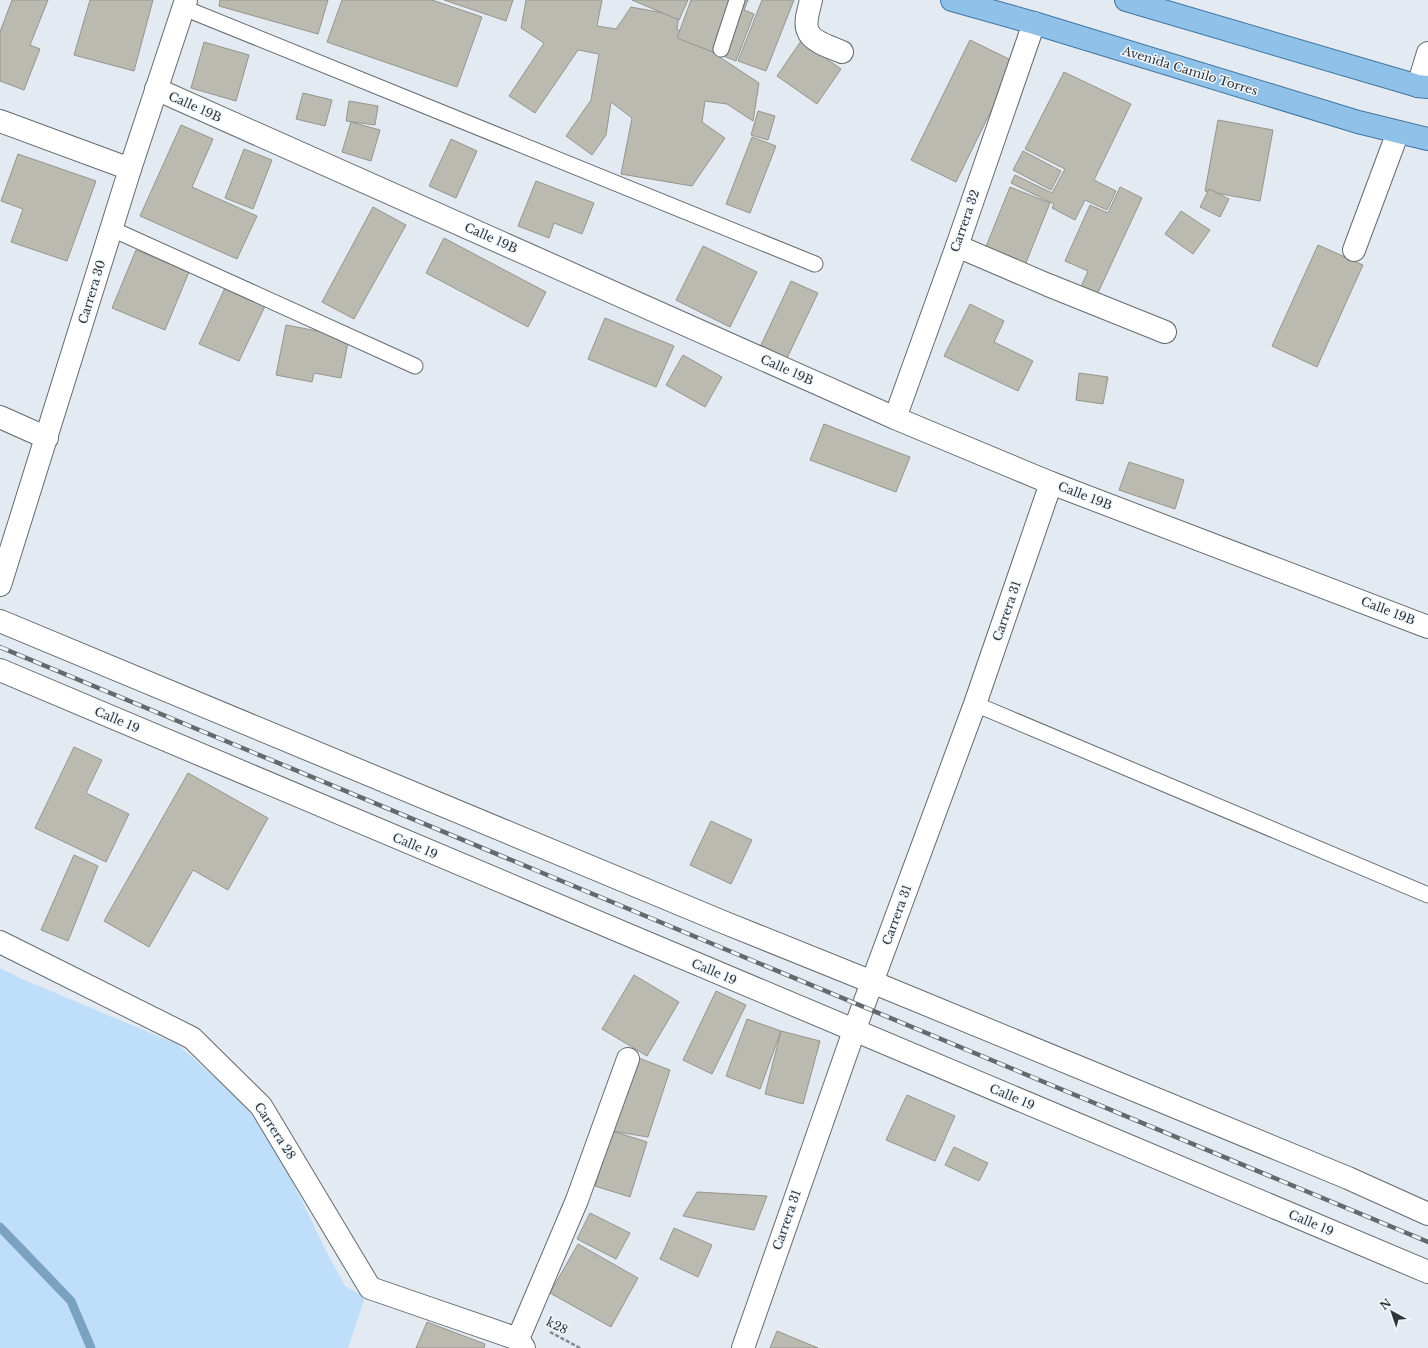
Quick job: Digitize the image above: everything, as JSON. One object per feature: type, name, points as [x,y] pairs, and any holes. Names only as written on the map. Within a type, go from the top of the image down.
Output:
[{"type":"main road","name":"Avenida Camilo Torres","points":[[952,0],[1034,23],[1358,122],[1428,139]]},
{"type":"main road","points":[[1126,0],[1423,86]]},
{"type":"street","points":[[811,0],[807,19],[807,31],[814,39],[842,52]]},
{"type":"street","name":"Carrera 30","points":[[0,585],[130,169],[185,4]]},
{"type":"street","name":"Carrera 32","points":[[895,418],[957,246],[1034,23]]},
{"type":"street","points":[[1423,86],[1428,53]]},
{"type":"street","name":"Calle 19B","points":[[156,89],[895,418],[1051,482],[1428,627]]},
{"type":"street","points":[[0,120],[130,169]]},
{"type":"street","points":[[1354,250],[1398,132]]},
{"type":"street","points":[[957,246],[1165,332]]},
{"type":"street","points":[[0,417],[47,438]]},
{"type":"street","name":"Carrera 31","points":[[743,1348],[854,1031],[975,704],[1051,482]]},
{"type":"street","points":[[0,620],[715,918],[1348,1178],[1428,1214]]},
{"type":"street","name":"Calle 19","points":[[0,670],[1428,1272]]},
{"type":"street","name":"Carrera 28","points":[[0,942],[192,1038],[261,1106],[370,1288],[523,1336]]},
{"type":"street","points":[[523,1336],[578,1200],[628,1059]]},
{"type":"lane","points":[[721,49],[737,0]]},
{"type":"lane","points":[[185,4],[815,264]]},
{"type":"lane","points":[[112,229],[416,366]]},
{"type":"lane","points":[[975,704],[1428,895]]},
{"type":"path","name":"k28","points":[[523,1336],[580,1348]]},
{"type":"shaded area","points":[[0,968],[22,979],[177,1044],[245,1104],[285,1166],[325,1249],[345,1286],[365,1297],[348,1348],[0,1348]]},
{"type":"building","points":[[12,0],[48,0],[30,45],[40,49],[24,90],[0,81],[0,32]]},
{"type":"building","points":[[90,0],[153,0],[134,71],[74,55]]},
{"type":"building","points":[[220,0],[328,0],[318,34],[219,6]]},
{"type":"building","points":[[342,0],[432,0],[482,17],[457,87],[327,42]]},
{"type":"building","points":[[444,0],[513,0],[506,21]]},
{"type":"building","points":[[526,0],[602,0],[597,26],[616,29],[631,7],[679,16],[677,29],[759,83],[753,121],[727,104],[705,101],[702,122],[725,138],[692,186],[621,174],[632,118],[611,102],[606,135],[592,155],[566,136],[591,100],[599,54],[578,50],[535,113],[509,96],[544,43],[521,28]]},
{"type":"building","points":[[632,0],[688,0],[679,20]]},
{"type":"building","points":[[691,0],[748,0],[744,10],[754,14],[736,61],[677,38]]},
{"type":"building","points":[[762,0],[794,0],[766,71],[738,61]]},
{"type":"building","points":[[970,40],[1015,62],[956,182],[911,160]]},
{"type":"building","points":[[801,41],[841,69],[817,104],[777,76]]},
{"type":"building","points":[[204,42],[249,55],[236,101],[191,88]]},
{"type":"building","points":[[1064,72],[1131,104],[1094,180],[1116,191],[1107,210],[1085,200],[1075,220],[1052,208],[1054,204],[1011,183],[1015,175],[1052,193],[1065,169],[1025,149]]},
{"type":"building","points":[[303,93],[332,100],[325,126],[296,119]]},
{"type":"building","points":[[349,101],[378,106],[375,125],[346,121]]},
{"type":"building","points":[[758,111],[775,116],[768,140],[751,135]]},
{"type":"building","points":[[1218,120],[1273,130],[1260,201],[1205,191]]},
{"type":"building","points":[[351,122],[380,130],[371,161],[342,152]]},
{"type":"building","points":[[181,125],[213,139],[192,187],[257,216],[237,259],[140,216]]},
{"type":"building","points":[[752,137],[776,146],[750,213],[726,204]]},
{"type":"building","points":[[451,139],[477,151],[456,198],[429,186]]},
{"type":"building","points":[[244,149],[272,160],[253,209],[225,198]]},
{"type":"building","points":[[1023,151],[1061,171],[1051,190],[1013,170]]},
{"type":"building","points":[[18,154],[96,181],[67,261],[11,242],[23,209],[1,201]]},
{"type":"building","points":[[536,181],[594,203],[582,234],[554,223],[549,238],[518,226]]},
{"type":"building","points":[[1010,187],[1050,203],[1025,265],[985,249]]},
{"type":"building","points":[[1120,187],[1142,198],[1096,297],[1080,289],[1088,271],[1065,261],[1090,205],[1108,213]]},
{"type":"building","points":[[1209,189],[1229,199],[1220,217],[1200,207]]},
{"type":"building","points":[[373,207],[406,225],[354,319],[322,302]]},
{"type":"building","points":[[1181,211],[1210,230],[1193,254],[1165,234]]},
{"type":"building","points":[[444,238],[546,292],[528,327],[426,273]]},
{"type":"building","points":[[1318,245],[1363,265],[1317,367],[1272,346]]},
{"type":"building","points":[[703,246],[757,272],[730,327],[676,300]]},
{"type":"building","points":[[136,250],[189,272],[165,330],[112,308]]},
{"type":"building","points":[[791,281],[818,293],[787,358],[761,345]]},
{"type":"building","points":[[225,288],[265,306],[239,361],[199,344]]},
{"type":"building","points":[[970,304],[1004,321],[994,342],[1033,361],[1018,391],[944,356]]},
{"type":"building","points":[[605,318],[674,346],[656,387],[588,359]]},
{"type":"building","points":[[286,325],[349,337],[341,378],[314,373],[312,382],[276,375]]},
{"type":"building","points":[[683,355],[722,377],[705,407],[666,385]]},
{"type":"building","points":[[1079,373],[1108,377],[1103,404],[1076,400]]},
{"type":"building","points":[[824,424],[910,457],[896,492],[810,460]]},
{"type":"building","points":[[1129,462],[1184,480],[1175,509],[1119,490]]},
{"type":"building","points":[[74,747],[102,760],[86,793],[129,814],[106,862],[35,828]]},
{"type":"building","points":[[188,773],[268,818],[228,890],[193,870],[149,947],[104,921]]},
{"type":"building","points":[[711,821],[752,840],[731,884],[690,865]]},
{"type":"building","points":[[74,855],[98,866],[68,941],[41,930]]},
{"type":"building","points":[[634,975],[679,1002],[647,1056],[602,1029]]},
{"type":"building","points":[[716,991],[746,1005],[712,1074],[683,1060]]},
{"type":"building","points":[[747,1019],[781,1031],[760,1089],[726,1076]]},
{"type":"building","points":[[781,1031],[820,1041],[803,1104],[765,1094]]},
{"type":"building","points":[[639,1058],[670,1070],[648,1137],[612,1131]]},
{"type":"building","points":[[907,1095],[955,1116],[935,1161],[886,1140]]},
{"type":"building","points":[[612,1131],[647,1142],[630,1197],[595,1186]]},
{"type":"building","points":[[954,1147],[988,1163],[979,1181],[945,1165]]},
{"type":"building","points":[[697,1192],[767,1196],[754,1230],[683,1216]]},
{"type":"building","points":[[590,1213],[630,1233],[616,1259],[577,1239]]},
{"type":"building","points":[[674,1228],[712,1245],[698,1277],[660,1259]]},
{"type":"building","points":[[578,1244],[638,1278],[611,1327],[550,1293]]},
{"type":"building","points":[[427,1322],[485,1344],[484,1348],[416,1348]]},
{"type":"building","points":[[777,1331],[818,1348],[770,1348]]},
{"type":"waterway","points":[[0,1227],[71,1301],[91,1348]]},
{"type":"railway","points":[[0,647],[1428,1242]]}]
